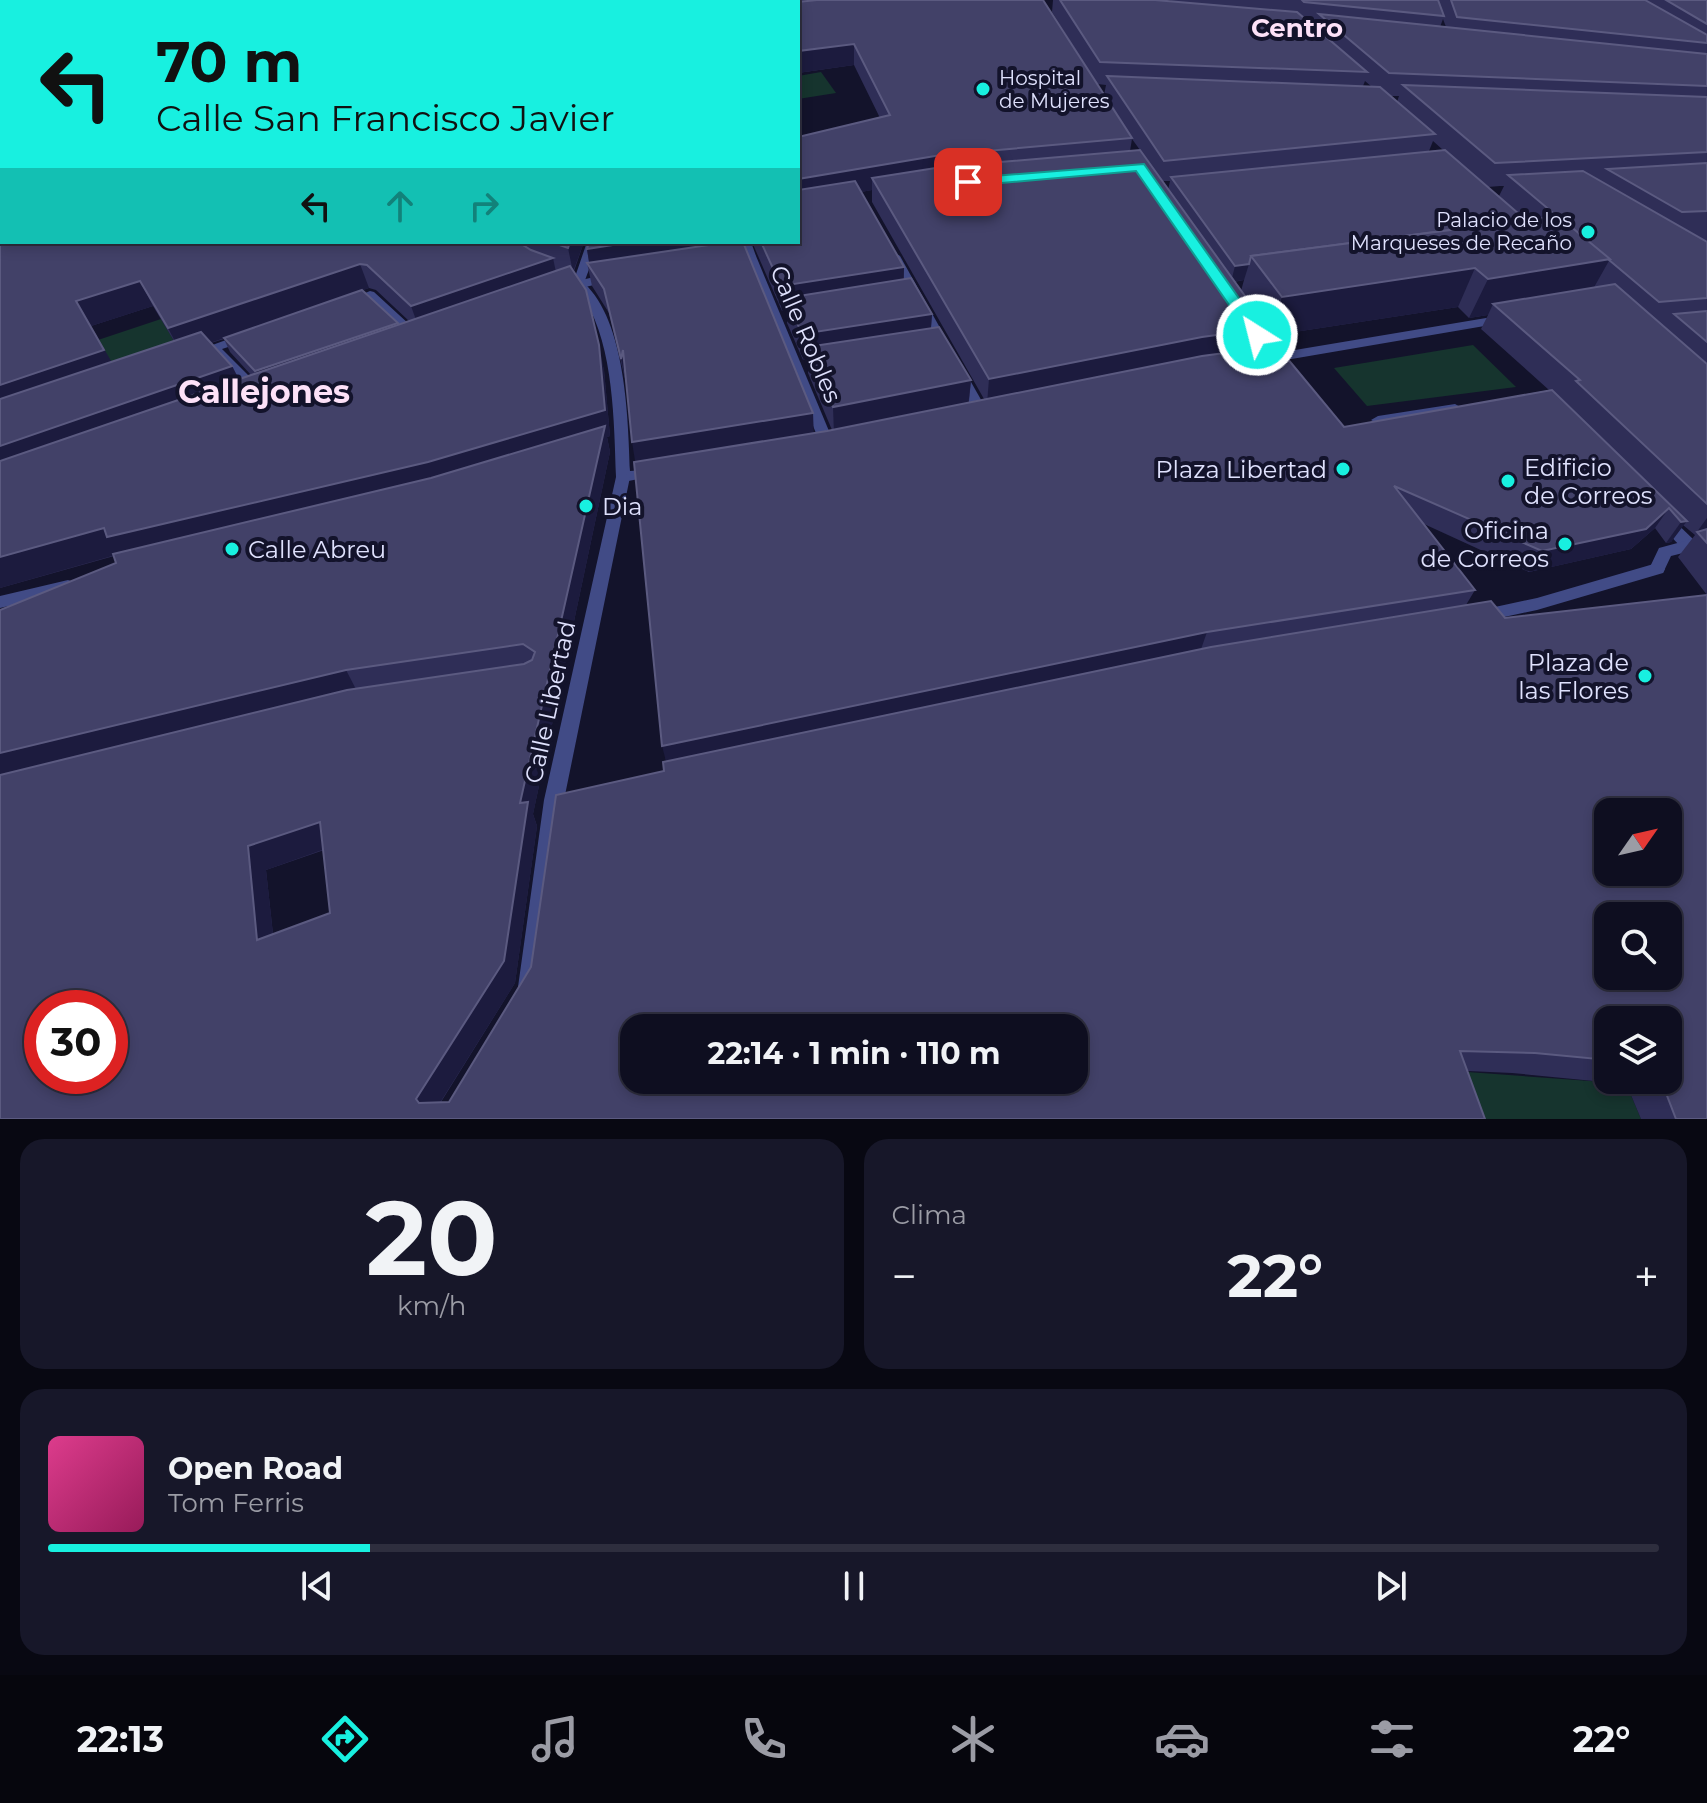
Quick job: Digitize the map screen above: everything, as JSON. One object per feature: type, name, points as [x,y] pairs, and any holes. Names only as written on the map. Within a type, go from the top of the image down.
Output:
[{"type":"street","points":[[885,240],[916,296],[936,346],[974,414],[997,409]]},
{"type":"street","points":[[579,282],[592,244]]},
{"type":"street","name":"Calle Robles","points":[[746,244],[784,317],[834,441],[812,445]]},
{"type":"street","points":[[719,261],[750,256]]},
{"type":"street","points":[[554,274],[579,282]]},
{"type":"street","points":[[550,293],[579,282],[626,275]]},
{"type":"street","name":"Calle Libertad","points":[[520,1000],[528,987],[623,477],[615,442],[614,370],[600,314],[579,282]]},
{"type":"street","points":[[342,305],[370,295],[418,340]]},
{"type":"street","points":[[901,298],[916,296]]},
{"type":"street","points":[[1241,313],[1274,358]]},
{"type":"street","points":[[1258,360],[1526,315]]},
{"type":"street","points":[[185,358],[256,333]]},
{"type":"street","points":[[403,345],[432,334]]},
{"type":"street","points":[[214,347],[260,396]]},
{"type":"street","points":[[246,401],[274,391]]},
{"type":"street","points":[[1378,420],[1470,405]]},
{"type":"street","points":[[623,477],[670,469]]},
{"type":"street","points":[[1656,512],[1688,544]]},
{"type":"street","points":[[1462,620],[1537,604],[1657,569],[1665,552],[1707,541]]},
{"type":"street","points":[[0,602],[91,580]]},
{"type":"green space","points":[[821,72],[836,93],[800,99],[800,76]]},
{"type":"green space","points":[[161,319],[183,356],[120,377],[98,340]]},
{"type":"green space","points":[[1473,345],[1516,387],[1367,406],[1334,368]]},
{"type":"green space","points":[[1440,1070],[1594,1081],[1594,1094],[1631,1095],[1641,1119],[1457,1119]]},
{"type":"building","points":[[1043,0],[1132,138],[941,155],[800,179],[800,137],[890,115],[854,44],[800,51],[800,2]]},
{"type":"building","points":[[1060,0],[1155,0],[1297,12],[1367,72],[1100,62]]},
{"type":"building","points":[[1302,0],[1438,0],[1444,16],[1304,2]]},
{"type":"building","points":[[1451,0],[1645,0],[1707,35],[1707,43],[1457,17]]},
{"type":"building","points":[[1666,0],[1707,0],[1707,24]]},
{"type":"building","points":[[1319,14],[1707,54],[1707,86],[1389,73]]},
{"type":"building","points":[[1107,76],[1380,87],[1435,134],[1164,161]]},
{"type":"building","points":[[1403,85],[1707,97],[1707,152],[1495,163]]},
{"type":"building","points":[[1140,150],[1268,328],[1202,337],[989,379],[872,178],[942,167]]},
{"type":"building","points":[[1445,150],[1526,220],[1251,256],[1249,264],[1235,266],[1171,177]]},
{"type":"building","points":[[1707,163],[1707,211],[1682,212],[1607,169]]},
{"type":"building","points":[[1583,171],[1707,242],[1707,298],[1659,302],[1508,175]]},
{"type":"building","points":[[855,181],[904,267],[781,286],[762,244],[800,244],[800,190]]},
{"type":"building","points":[[1558,216],[1610,259],[1488,279],[1475,268],[1282,297],[1251,256]]},
{"type":"building","points":[[521,244],[553,258],[411,306],[367,265],[360,264],[168,328],[140,281],[76,301],[104,350],[0,385],[0,245]]},
{"type":"building","points":[[588,244],[619,244],[587,249]]},
{"type":"building","points":[[715,244],[744,244],[813,413],[632,442],[623,350],[621,359],[604,289],[587,263]]},
{"type":"building","points":[[570,266],[586,290],[599,345],[605,410],[428,462],[107,537],[104,528],[0,557],[0,461]]},
{"type":"building","points":[[911,278],[932,314],[802,334],[786,298]]},
{"type":"building","points":[[1615,284],[1707,364],[1707,504],[1576,381],[1580,380],[1493,304]]},
{"type":"building","points":[[362,290],[398,323],[255,371],[224,338]]},
{"type":"building","points":[[1707,311],[1707,342],[1674,314]]},
{"type":"building","points":[[939,327],[971,380],[833,407],[807,347]]},
{"type":"building","points":[[201,332],[232,366],[0,446],[0,399]]},
{"type":"building","points":[[1277,346],[1344,427],[1552,390],[1687,521],[1681,522],[1669,508],[1646,529],[1542,551],[1394,486],[1475,590],[1207,632],[662,746],[634,462],[827,431],[1202,356]]},
{"type":"building","points":[[605,426],[520,803],[528,802],[504,961],[416,1099],[419,1103],[449,1102],[531,967],[556,795],[664,771],[663,762],[1211,647],[1491,601],[1505,618],[1707,595],[1707,1119],[1676,1119],[1666,1094],[1682,1094],[1682,1006],[1594,1006],[1594,1059],[1460,1051],[1485,1119],[0,1119],[0,775],[347,690],[524,664],[532,660],[535,652],[523,644],[346,670],[0,753],[0,610],[116,563],[113,554],[431,478]],"holes":[[[320,822],[330,913],[257,940],[248,846]]]},
{"type":"building","points":[[1707,529],[1707,543],[1697,532]]},
{"type":"place","name":"Hospital de Mujeres","points":[[983,89]]},
{"type":"place","name":"Palacio de los Marqueses de Recaño","points":[[1588,232]]},
{"type":"place","name":"Plaza Libertad","points":[[1343,469]]},
{"type":"place","name":"Edificio de Correos","points":[[1508,481]]},
{"type":"place","name":"Dia","points":[[586,506]]},
{"type":"place","name":"Oficina de Correos","points":[[1565,544]]},
{"type":"place","name":"Calle Abreu","points":[[232,549]]},
{"type":"place","name":"Plaza de las Flores","points":[[1645,676]]},
{"type":"district","name":"Centro","points":[[1297,28]]},
{"type":"district","name":"Callejones","points":[[264,391]]},
{"type":"route","points":[[968,182],[1140,167],[1257,335]]}]
